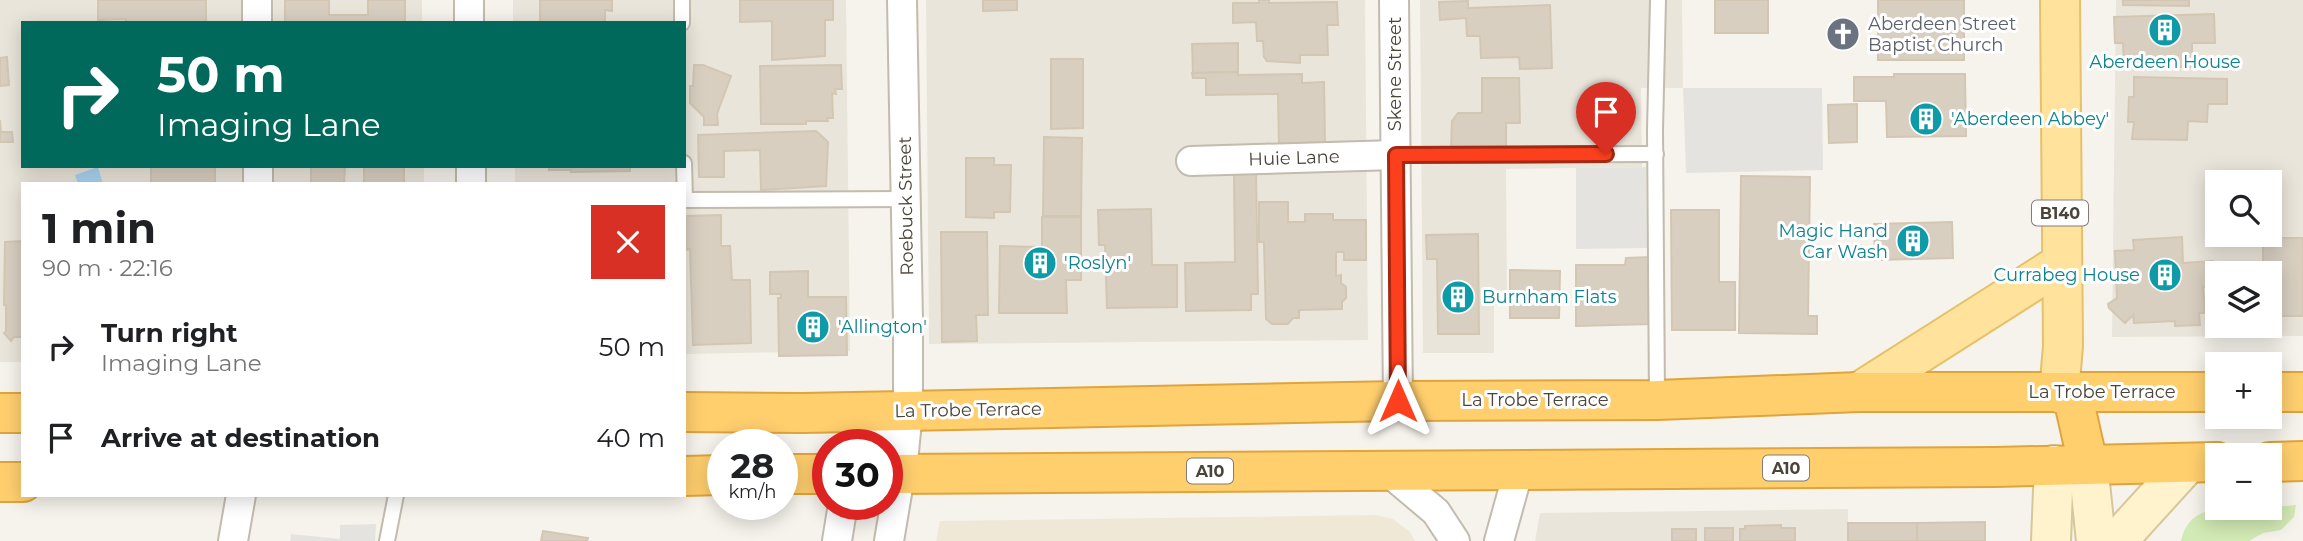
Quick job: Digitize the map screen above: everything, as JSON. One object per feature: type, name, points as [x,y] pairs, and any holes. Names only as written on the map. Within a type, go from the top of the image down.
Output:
[{"type":"highway","name":"La Trobe Terrace","points":[[686,412],[908,411],[1398,401],[1657,400],[2064,381],[2205,391]]},
{"type":"highway","name":"B140","points":[[2064,381],[2071,465]]},
{"type":"highway","points":[[2282,392],[2303,391]]},
{"type":"highway","points":[[0,413],[21,412]]},
{"type":"highway","points":[[2282,462],[2303,461]]},
{"type":"highway","name":"A10","points":[[903,474],[2203,462]]},
{"type":"highway","points":[[686,475],[707,475]]},
{"type":"highway","points":[[0,482],[21,482]]},
{"type":"main road","name":"B140","points":[[2060,0],[2060,264],[2064,381]]},
{"type":"main road","points":[[1859,392],[2060,264]]},
{"type":"main road","points":[[2117,541],[2203,462]]},
{"type":"main road","points":[[2050,541],[2071,465]]},
{"type":"main road","points":[[2071,465],[2096,541]]},
{"type":"street","points":[[257,0],[257,21]]},
{"type":"street","points":[[469,0],[469,21]]},
{"type":"street","name":"Roebuck Street","points":[[902,0],[908,322],[908,411],[903,434]]},
{"type":"street","name":"Skene Street","points":[[1394,0],[1398,401]]},
{"type":"street","name":"Huie Lane","points":[[1191,161],[1396,155]]},
{"type":"street","points":[[886,429],[908,411]]},
{"type":"street","points":[[1385,469],[1436,512],[1455,541]]},
{"type":"street","points":[[1499,541],[1519,469]]},
{"type":"street","points":[[233,541],[241,497]]},
{"type":"street","points":[[837,541],[841,520]]},
{"type":"street","name":"Roebuck Street","points":[[889,541],[891,520]]},
{"type":"lane","points":[[682,0],[682,21]]},
{"type":"lane","points":[[1657,400],[1658,0]]},
{"type":"lane","points":[[1396,155],[1656,154]]},
{"type":"lane","points":[[686,200],[906,199]]},
{"type":"lane","points":[[387,541],[396,497]]},
{"type":"shaded area","points":[[0,0],[422,0],[422,21],[21,21],[21,168],[424,168],[424,182],[21,182],[21,362],[0,362]]},
{"type":"shaded area","points":[[513,0],[846,0],[850,351],[686,354],[686,182],[515,182],[515,168],[686,168],[686,21],[513,21]]},
{"type":"shaded area","points":[[926,0],[1365,0],[1368,340],[929,344]]},
{"type":"shaded area","points":[[1420,0],[1682,0],[1683,88],[1641,88],[1642,167],[1506,169],[1507,305],[1494,305],[1494,353],[1423,353]]},
{"type":"shaded area","points":[[2116,0],[2303,0],[2303,336],[2282,336],[2282,261],[2205,261],[2205,337],[2112,337]]},
{"type":"shaded area","points":[[1683,88],[1822,88],[1823,170],[1686,173]]},
{"type":"shaded area","points":[[1646,167],[1647,248],[1576,249],[1576,168]]},
{"type":"shaded area","points":[[1848,509],[1848,541],[1535,541],[1540,513]]},
{"type":"shaded area","points":[[1375,515],[1393,519],[1410,532],[1415,541],[936,541],[940,521]]},
{"type":"shaded area","points":[[376,524],[375,541],[290,541],[291,534],[340,539],[340,525]]},
{"type":"green space","points":[[2296,505],[2294,517],[2281,530],[2263,533],[2249,541],[2181,541],[2185,528],[2201,513],[2205,512],[2205,520],[2282,520],[2282,506]]},
{"type":"water","points":[[98,168],[102,182],[77,182],[75,175]]},
{"type":"building","points":[[98,0],[206,0],[206,21],[98,20]]},
{"type":"building","points":[[285,0],[329,0],[329,15],[368,15],[368,0],[405,0],[405,21],[285,21]]},
{"type":"building","points":[[540,0],[612,0],[612,11],[605,10],[605,21],[540,21]]},
{"type":"building","points":[[740,0],[833,0],[833,20],[825,20],[825,56],[772,60],[772,21],[740,22]]},
{"type":"building","points":[[983,0],[1017,0],[1017,10],[983,11]]},
{"type":"building","points":[[1259,0],[1269,0],[1269,3],[1337,2],[1338,25],[1327,25],[1328,55],[1300,55],[1300,63],[1267,61],[1264,57],[1263,41],[1257,41],[1256,22],[1233,23],[1233,3],[1259,3]]},
{"type":"building","points":[[1715,0],[1768,0],[1768,33],[1715,33]]},
{"type":"building","points":[[1878,0],[1964,0],[1964,60],[1878,60]]},
{"type":"building","points":[[2123,0],[2189,0],[2189,6],[2123,5]]},
{"type":"building","points":[[1468,1],[1468,8],[1550,5],[1552,68],[1520,69],[1519,57],[1481,58],[1480,36],[1467,36],[1466,18],[1440,20],[1439,2]]},
{"type":"building","name":"Aberdeen House","points":[[2214,14],[2215,43],[2192,43],[2192,67],[2124,67],[2123,43],[2115,43],[2114,17]]},
{"type":"building","points":[[1238,43],[1238,72],[1193,73],[1192,44]]},
{"type":"building","points":[[7,57],[9,85],[0,86],[0,58]]},
{"type":"building","points":[[1051,59],[1083,59],[1083,128],[1051,129]]},
{"type":"building","points":[[694,65],[703,65],[731,76],[717,114],[718,125],[704,125],[704,117],[690,103]]},
{"type":"building","points":[[841,65],[842,89],[835,89],[836,94],[832,93],[833,118],[827,118],[828,121],[806,121],[806,124],[761,124],[760,66]]},
{"type":"building","points":[[1238,72],[1238,75],[1302,74],[1302,83],[1324,82],[1325,145],[1279,149],[1278,94],[1206,95],[1206,78],[1193,78],[1192,73]]},
{"type":"building","name":"'Aberdeen Abbey'","points":[[1894,74],[1965,74],[1966,136],[1887,137],[1886,101],[1854,101],[1854,77],[1894,77]]},
{"type":"building","points":[[2134,77],[2227,79],[2227,104],[2208,104],[2207,122],[2188,121],[2187,140],[2132,139],[2134,122],[2128,122],[2129,97],[2134,97]]},
{"type":"building","points":[[1482,78],[1519,78],[1520,123],[1506,123],[1506,149],[1451,149],[1452,121],[1458,113],[1482,113]]},
{"type":"building","points":[[1857,104],[1857,142],[1829,143],[1828,105]]},
{"type":"building","points":[[0,120],[1,132],[12,132],[13,142],[0,142]]},
{"type":"building","points":[[816,131],[828,142],[826,186],[761,190],[760,150],[724,151],[724,177],[699,177],[698,135]]},
{"type":"building","points":[[1044,137],[1082,138],[1081,216],[1043,216]]},
{"type":"building","points":[[966,158],[994,158],[994,165],[1011,165],[1010,212],[994,212],[994,218],[966,217]]},
{"type":"building","points":[[151,168],[215,168],[215,182],[151,182]]},
{"type":"building","points":[[311,168],[345,168],[344,182],[311,182]]},
{"type":"building","points":[[364,168],[404,168],[404,182],[364,182]]},
{"type":"building","points":[[549,168],[630,168],[630,171]]},
{"type":"building","points":[[1234,172],[1256,172],[1258,294],[1251,294],[1251,310],[1186,311],[1185,263],[1235,262]]},
{"type":"building","points":[[1741,176],[1810,177],[1808,316],[1817,316],[1817,334],[1739,333]]},
{"type":"building","points":[[1259,202],[1288,202],[1288,222],[1305,222],[1305,214],[1333,214],[1333,220],[1366,220],[1366,260],[1344,260],[1344,252],[1336,252],[1336,276],[1341,275],[1341,283],[1346,287],[1342,309],[1299,310],[1299,318],[1293,318],[1288,324],[1272,324],[1266,319],[1264,242],[1259,242]]},
{"type":"building","points":[[1151,209],[1152,265],[1177,265],[1177,307],[1107,308],[1105,245],[1099,245],[1098,210]]},
{"type":"building","points":[[1671,210],[1719,210],[1719,282],[1735,282],[1735,330],[1672,330]]},
{"type":"building","points":[[721,215],[721,246],[730,246],[732,280],[750,280],[751,343],[693,345],[690,249],[686,250],[686,216]]},
{"type":"building","name":"'Roslyn'","points":[[1042,217],[1081,217],[1081,280],[1066,280],[1067,313],[999,313],[1000,246],[1042,247]]},
{"type":"building","name":"Magic Hand Car Wash","points":[[1952,222],[1953,258],[1875,260],[1874,224]]},
{"type":"building","points":[[941,232],[987,232],[988,315],[976,315],[977,341],[942,342]]},
{"type":"building","name":"Burnham Flats","points":[[1478,234],[1479,334],[1438,334],[1437,259],[1427,259],[1426,235]]},
{"type":"building","name":"Currabeg House","points":[[2182,237],[2183,263],[2205,262],[2205,313],[2199,313],[2200,325],[2175,326],[2175,321],[2134,323],[2133,315],[2125,323],[2109,308],[2108,304],[2117,298],[2115,251],[2134,250],[2133,240]]},
{"type":"building","points":[[2282,238],[2303,238],[2303,316],[2282,316],[2282,261],[2263,261],[2263,247],[2282,247]]},
{"type":"building","points":[[21,241],[21,337],[14,337],[11,341],[4,333],[5,242]]},
{"type":"building","points":[[1650,257],[1651,324],[1576,326],[1576,265],[1625,265],[1626,258]]},
{"type":"building","points":[[1510,270],[1560,271],[1559,318],[1510,318]]},
{"type":"building","name":"'Allington'","points":[[808,271],[808,297],[846,297],[847,355],[779,356],[778,298],[781,298],[781,294],[770,294],[770,272]]},
{"type":"building","points":[[1985,522],[1985,541],[1917,541],[1917,523]]},
{"type":"building","points":[[1848,523],[1917,523],[1917,541],[1848,541]]},
{"type":"building","points":[[1781,525],[1781,528],[1795,528],[1795,541],[1740,541],[1740,529],[1745,529],[1745,526]]},
{"type":"building","points":[[1705,528],[1733,528],[1733,541],[1705,541]]},
{"type":"building","points":[[1672,529],[1696,529],[1696,541],[1672,541]]},
{"type":"building","points":[[543,531],[588,538],[587,541],[541,541]]},
{"type":"place","name":"Aberdeen House","points":[[2165,30]]},
{"type":"place","name":"Aberdeen Street Baptist Church","points":[[1843,34]]},
{"type":"place","name":"'Aberdeen Abbey'","points":[[1926,119]]},
{"type":"place","name":"Magic Hand Car Wash","points":[[1913,241]]},
{"type":"place","name":"'Roslyn'","points":[[1040,263]]},
{"type":"place","name":"Currabeg House","points":[[2165,275]]},
{"type":"place","name":"Burnham Flats","points":[[1458,297]]},
{"type":"place","name":"'Allington'","points":[[813,327]]},
{"type":"route","points":[[1398,401],[1396,155],[1606,154]]}]
